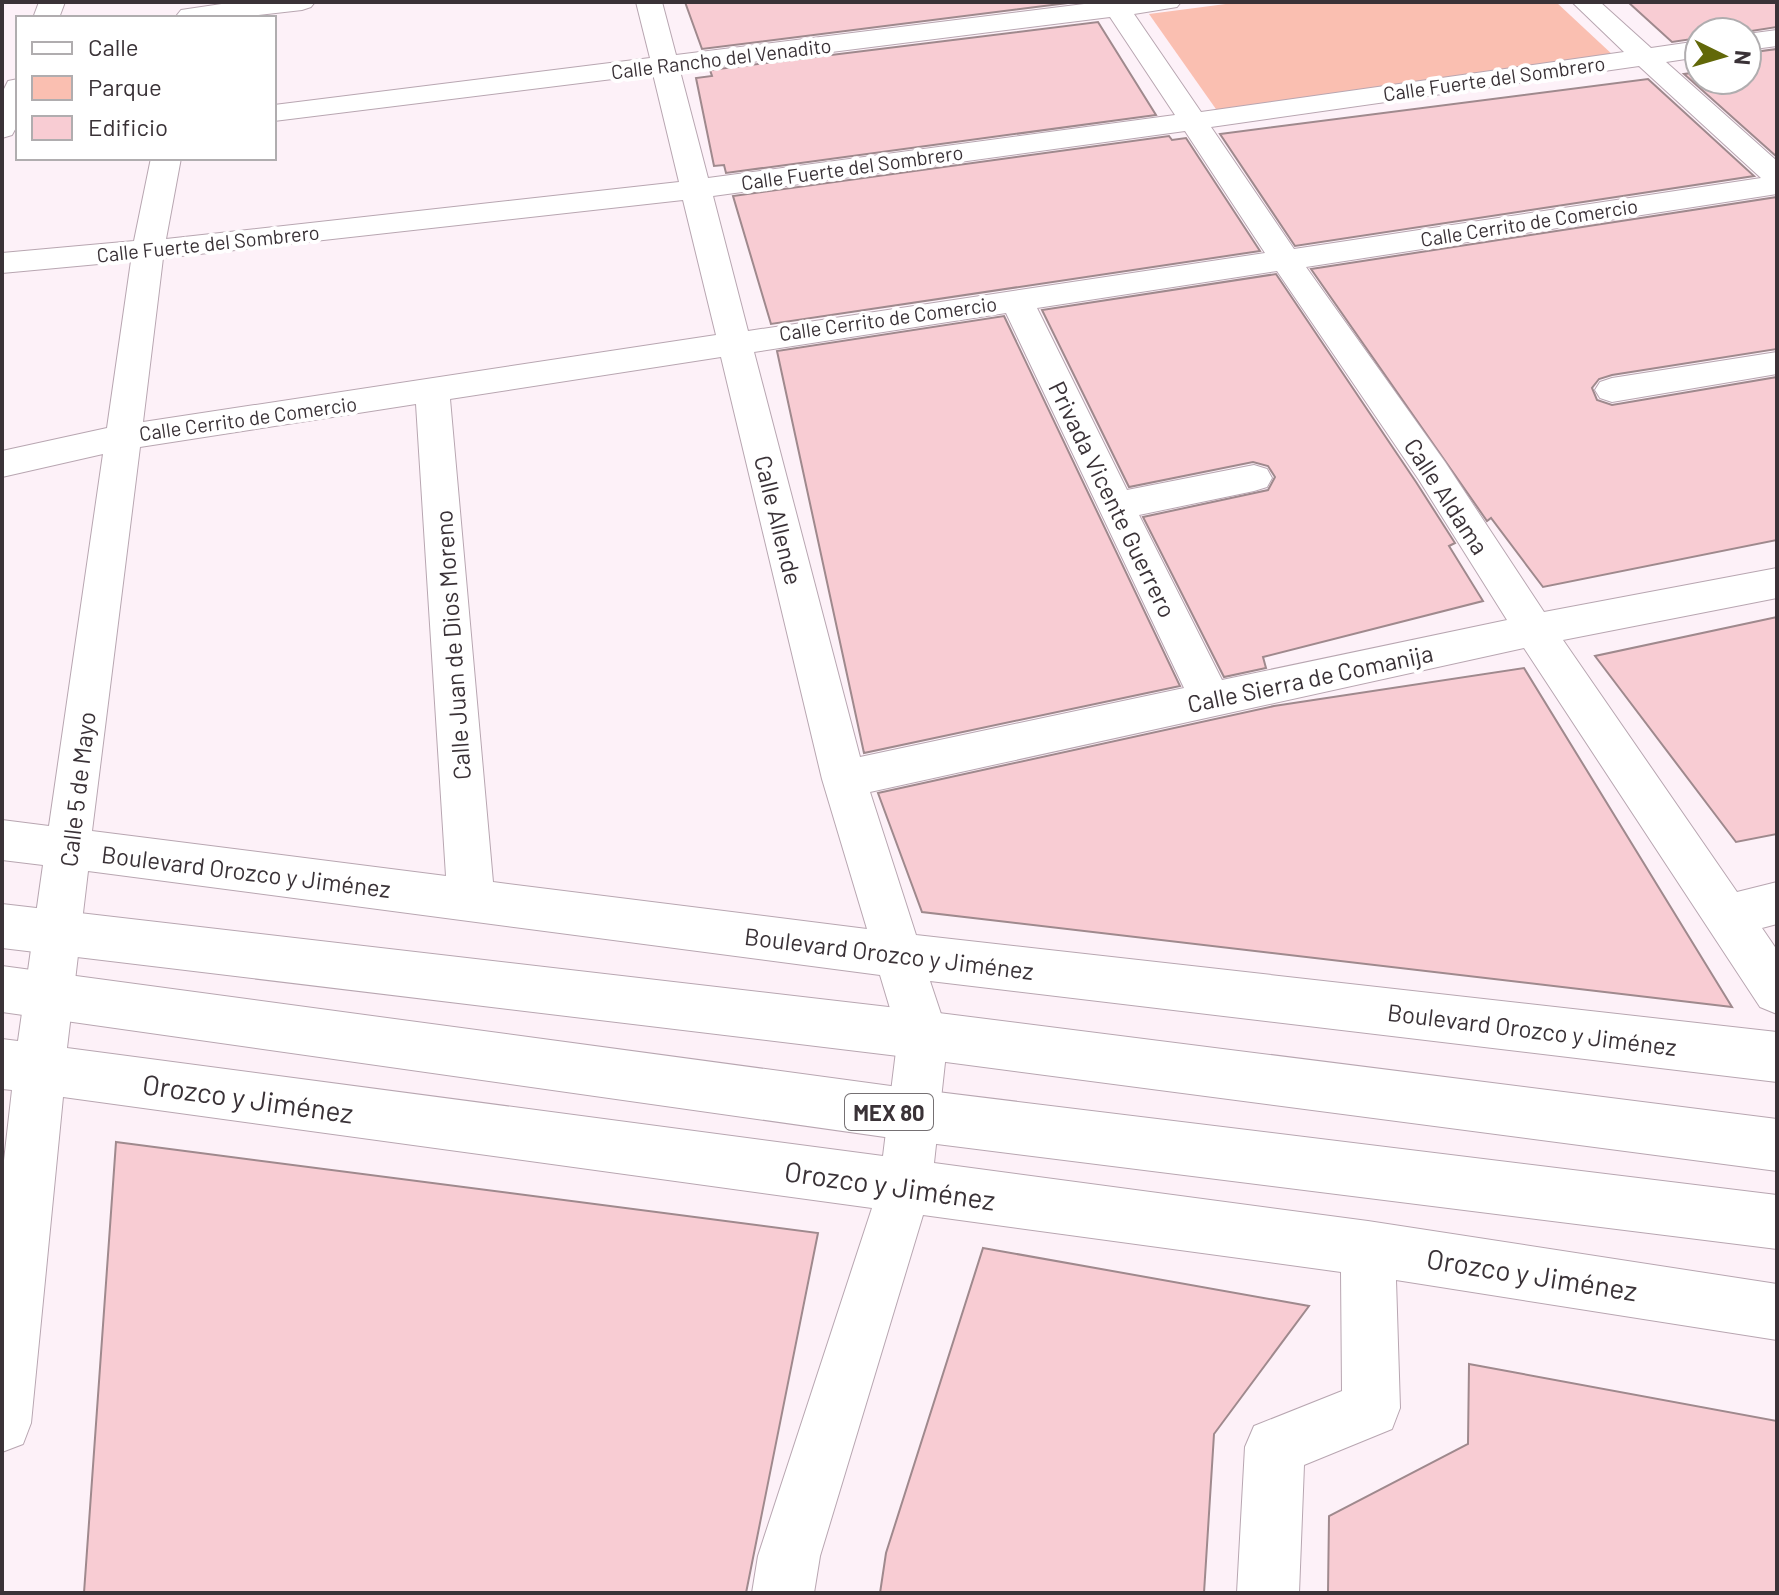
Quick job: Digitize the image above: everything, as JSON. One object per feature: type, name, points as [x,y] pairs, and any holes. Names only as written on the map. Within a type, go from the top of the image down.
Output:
[{"type":"main road","points":[[190,12],[302,2]]},
{"type":"main road","name":"Calle Allende","points":[[649,2],[844,779],[923,1035]]},
{"type":"main road","name":"Calle Rancho del Venadito","points":[[276,113],[1115,5],[1168,2]]},
{"type":"main road","points":[[1585,2],[1777,177]]},
{"type":"main road","name":"Calle Aldama","points":[[1115,5],[1432,471],[1534,630],[1777,991]]},
{"type":"main road","name":"Calle Fuerte del Sombrero","points":[[2,263],[148,251],[695,189],[1683,51]]},
{"type":"main road","points":[[2,129],[16,92]]},
{"type":"main road","name":"Calle 5 de Mayo","points":[[2,1423],[25,992],[58,934],[148,251],[166,160]]},
{"type":"main road","name":"Calle Cerrito de Comercio","points":[[2,464],[123,437],[734,341],[1777,185]]},
{"type":"main road","name":"Privada Vicente Guerrero","points":[[1016,299],[1210,699]]},
{"type":"main road","points":[[1612,390],[1777,363]]},
{"type":"main road","name":"Calle Juan de Dios Moreno","points":[[432,390],[471,900]]},
{"type":"main road","points":[[1117,506],[1254,478]]},
{"type":"main road","name":"Calle Sierra de Comanija","points":[[844,779],[1534,630],[1777,583]]},
{"type":"main road","name":"Boulevard Orozco y Jiménez","points":[[2,840],[899,955],[1777,1057]]},
{"type":"main road","points":[[1725,916],[1777,903]]},
{"type":"main road","points":[[2,926],[923,1035],[1777,1145]]},
{"type":"main road","name":"MEX 80","points":[[25,992],[913,1115],[1777,1222]]},
{"type":"main road","points":[[783,1593],[789,1556],[905,1188],[923,1035]]},
{"type":"main road","name":"Orozco y Jiménez","points":[[21,1067],[1368,1248],[1777,1312]]},
{"type":"main road","points":[[1268,1593],[1275,1447],[1371,1408],[1368,1248]]},
{"type":"green space","points":[[1241,2],[1556,2],[1614,56],[1218,112],[1149,14]]},
{"type":"building","points":[[685,2],[1076,2],[702,49]]},
{"type":"building","points":[[1628,2],[1777,2],[1777,27],[1763,29],[1763,16],[1683,16],[1683,40],[1672,42]]},
{"type":"building","points":[[1098,22],[1156,115],[726,173],[724,165],[714,166],[696,78],[712,76],[710,70]]},
{"type":"building","points":[[1777,49],[1777,157],[1709,96],[1763,96],[1763,51]]},
{"type":"building","points":[[1648,79],[1754,176],[1295,246],[1220,134]]},
{"type":"building","points":[[1169,136],[1172,140],[1186,138],[1260,251],[771,324],[733,196]]},
{"type":"building","points":[[1777,197],[1777,349],[1612,375],[1599,379],[1592,388],[1597,400],[1612,405],[1777,377],[1777,540],[1543,587],[1491,518],[1487,521],[1311,269]]},
{"type":"building","points":[[1276,274],[1455,543],[1449,546],[1483,601],[1263,657],[1266,668],[1224,677],[1143,517],[1268,490],[1275,477],[1268,466],[1253,462],[1129,487],[1042,310]]},
{"type":"building","points":[[1004,316],[1180,686],[864,753],[777,351]]},
{"type":"building","points":[[1777,617],[1777,834],[1736,842],[1595,656]]},
{"type":"building","points":[[1524,668],[1732,1007],[922,912],[878,793],[1274,706]]},
{"type":"building","points":[[116,1142],[818,1233],[746,1593],[84,1593]]},
{"type":"building","points":[[983,1248],[1309,1306],[1214,1434],[1204,1593],[880,1593],[886,1553]]},
{"type":"building","points":[[1469,1364],[1777,1421],[1777,1593],[1328,1593],[1329,1516],[1468,1444]]}]
